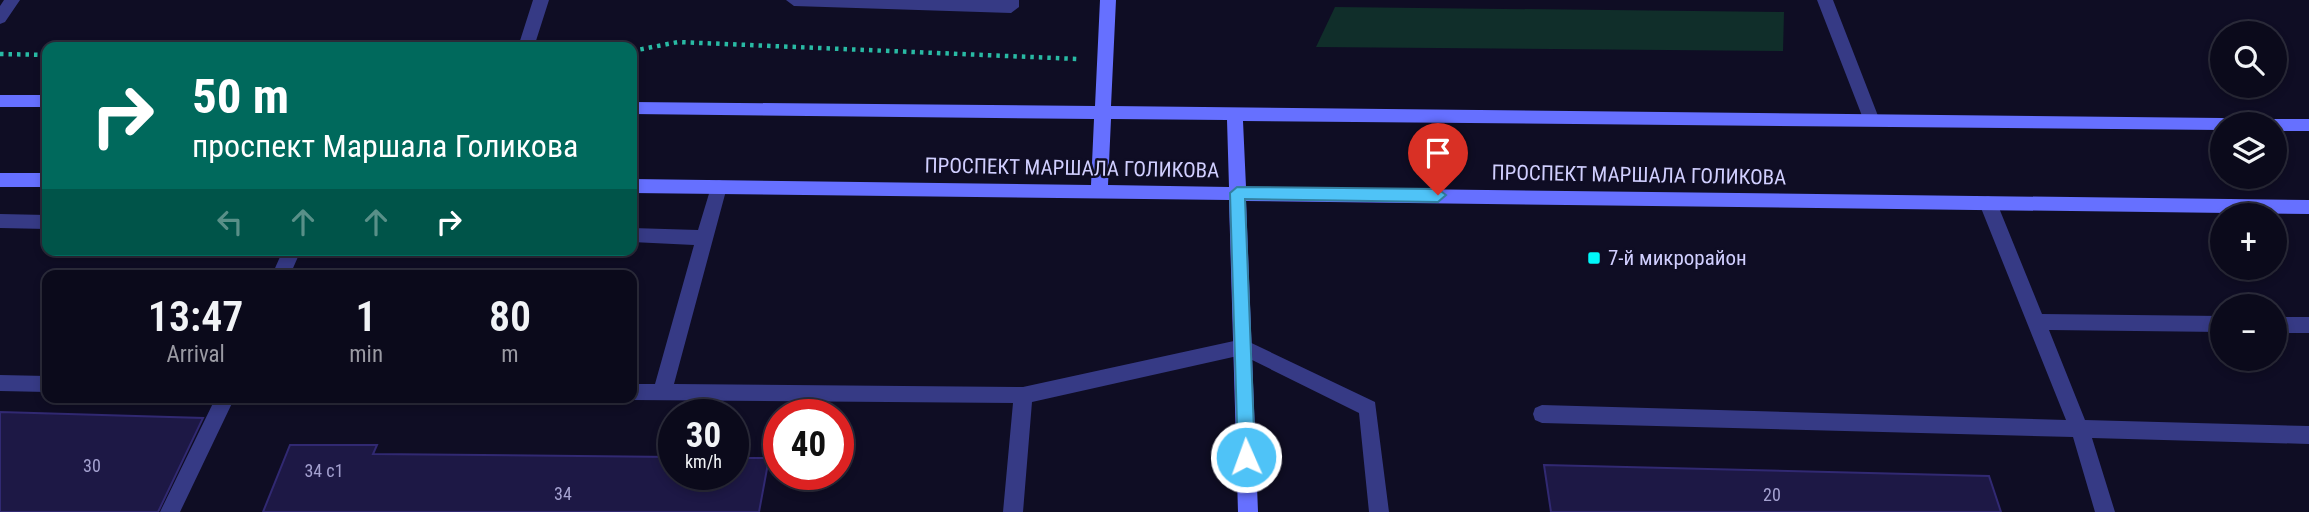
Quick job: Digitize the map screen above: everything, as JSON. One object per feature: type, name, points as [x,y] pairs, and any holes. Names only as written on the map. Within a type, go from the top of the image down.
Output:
[{"type":"main road","points":[[1099,190],[1108,0]]},
{"type":"main road","points":[[0,101],[42,101]]},
{"type":"main road","points":[[637,108],[2210,124]]},
{"type":"main road","points":[[1235,114],[1248,512]]},
{"type":"main road","points":[[2287,125],[2309,125]]},
{"type":"main road","points":[[0,180],[42,180]]},
{"type":"main road","name":"ПРОСПЕКТ МАРШАЛА ГОЛИКОВА","points":[[637,186],[2309,206]]},
{"type":"lane","points":[[0,18],[12,0]]},
{"type":"lane","points":[[528,42],[541,0]]},
{"type":"lane","points":[[794,0],[1011,6],[1011,0]]},
{"type":"lane","points":[[1825,0],[1872,121]]},
{"type":"lane","points":[[662,392],[719,187]]},
{"type":"lane","points":[[1988,202],[2080,430],[2105,512]]},
{"type":"lane","points":[[0,221],[42,222]]},
{"type":"lane","points":[[637,235],[705,237]]},
{"type":"lane","points":[[2038,322],[2210,324]]},
{"type":"lane","points":[[2287,325],[2309,325]]},
{"type":"lane","points":[[637,392],[1023,395],[1243,347],[1368,408],[1379,512]]},
{"type":"lane","points":[[0,383],[42,384]]},
{"type":"lane","points":[[1013,512],[1023,395]]},
{"type":"lane","points":[[170,512],[223,403]]},
{"type":"lane","points":[[1542,414],[2309,435]]},
{"type":"path","points":[[637,50],[678,42],[1105,60]]},
{"type":"path","points":[[0,54],[42,55]]},
{"type":"green space","points":[[1335,7],[1784,12],[1783,51],[1316,47]]},
{"type":"building","points":[[0,412],[203,418],[158,512],[0,512]]},
{"type":"building","points":[[290,445],[377,445],[373,454],[658,457],[658,490],[749,490],[749,458],[763,458],[763,490],[759,512],[263,512]]},
{"type":"building","points":[[1544,465],[1989,476],[2001,512],[1551,512]]},
{"type":"place","name":"7-й микрорайон","points":[[1594,258]]},
{"type":"route","points":[[1246,457],[1237,193],[1438,195]]}]
